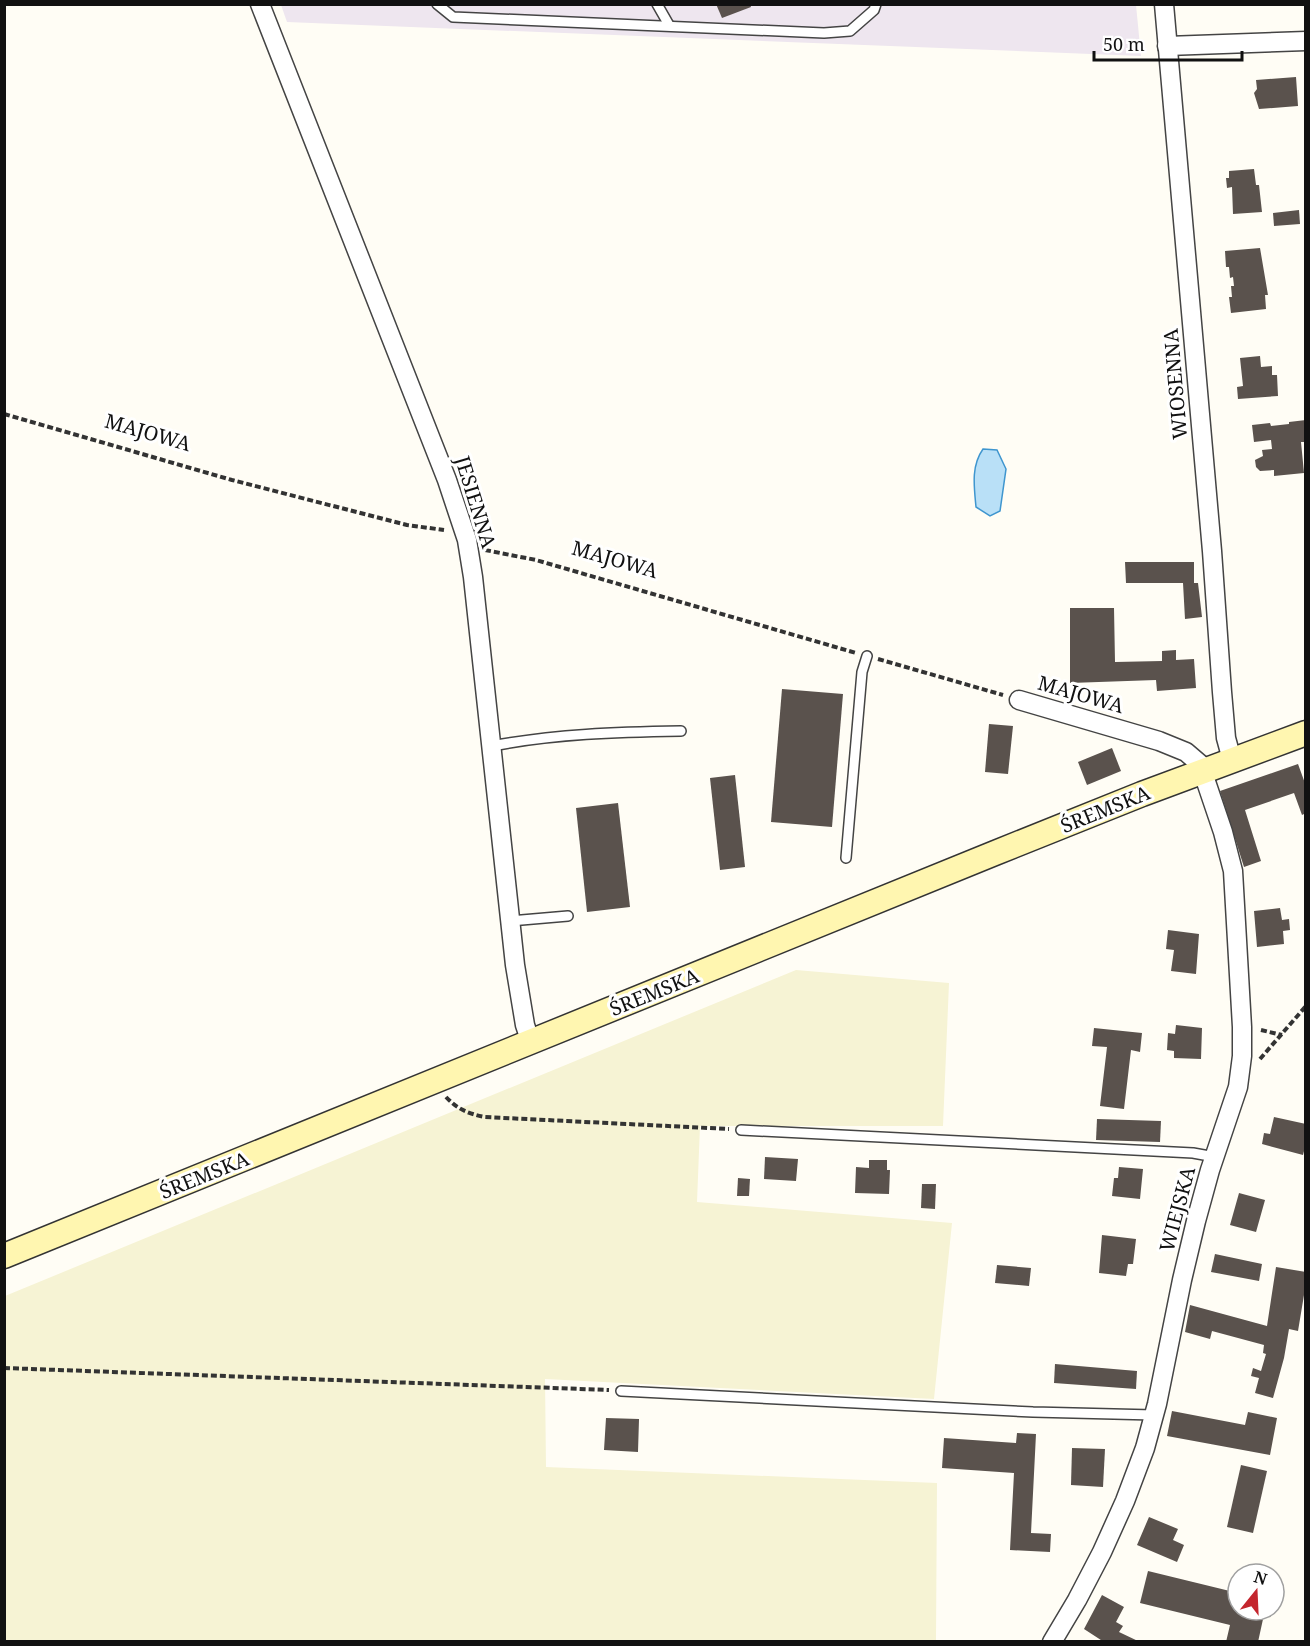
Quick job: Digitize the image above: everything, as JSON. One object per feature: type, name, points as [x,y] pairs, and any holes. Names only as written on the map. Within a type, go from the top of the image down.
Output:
[{"type":"main road","name":"ŚREMSKA","points":[[4,1256],[984,858],[1202,771],[1305,733]]},
{"type":"street","name":"JESIENNA","points":[[260,4],[443,469],[467,540],[474,577],[510,921],[523,1017],[531,1043]]},
{"type":"street","name":"WIOSENNA","points":[[1164,4],[1212,551],[1223,704],[1232,760]]},
{"type":"street","points":[[1167,46],[1305,41]]},
{"type":"street","name":"MAJOWA","points":[[1019,700],[1159,741],[1193,755],[1202,771]]},
{"type":"street","name":"WIEJSKA","points":[[1052,1641],[1090,1576],[1136,1474],[1154,1415],[1186,1260],[1240,1074],[1242,1027],[1233,871],[1224,832],[1202,771]]},
{"type":"lane","points":[[437,4],[453,17],[824,33],[850,31],[874,10],[876,4]]},
{"type":"lane","points":[[657,4],[669,25]]},
{"type":"lane","points":[[846,858],[862,672],[867,656]]},
{"type":"lane","points":[[492,746],[522,740],[594,733],[681,731]]},
{"type":"lane","points":[[510,921],[568,916]]},
{"type":"lane","points":[[741,1130],[1192,1153],[1215,1157]]},
{"type":"lane","points":[[621,1391],[1033,1412],[1154,1415]]},
{"type":"path","name":"MAJOWA","points":[[4,414],[232,480],[407,525],[452,531],[480,549],[536,560],[1019,700]]},
{"type":"path","points":[[1240,1074],[1251,1069],[1305,1006]]},
{"type":"path","points":[[435,1081],[455,1107],[469,1114],[485,1117],[741,1130]]},
{"type":"path","points":[[4,1368],[621,1391]]},
{"type":"shaded area","points":[[281,5],[1136,5],[1141,56],[287,22]]},
{"type":"shaded area","points":[[796,970],[949,983],[943,1126],[700,1126],[697,1202],[952,1223],[934,1399],[545,1379],[546,1467],[937,1483],[936,1641],[5,1642],[5,1296]]},
{"type":"water","points":[[983,449],[997,450],[1006,469],[1000,511],[990,516],[976,507],[975,469]]},
{"type":"building","points":[[716,4],[750,4],[751,7],[722,18]]},
{"type":"building","points":[[1296,77],[1298,106],[1259,109],[1254,93],[1257,89],[1256,80]]},
{"type":"building","points":[[1254,169],[1256,185],[1259,185],[1262,212],[1233,214],[1232,187],[1227,188],[1226,178],[1229,178],[1229,171]]},
{"type":"building","points":[[1299,210],[1300,224],[1274,226],[1273,213]]},
{"type":"building","points":[[1260,248],[1268,295],[1265,295],[1266,309],[1231,313],[1229,297],[1232,297],[1231,286],[1234,286],[1233,277],[1230,278],[1229,267],[1226,267],[1225,251]]},
{"type":"building","points":[[1260,356],[1261,367],[1272,366],[1272,375],[1277,375],[1278,396],[1238,399],[1237,387],[1243,386],[1240,358]]},
{"type":"building","points":[[1306,420],[1306,442],[1301,442],[1304,473],[1274,476],[1274,470],[1260,471],[1256,467],[1255,460],[1263,456],[1262,450],[1272,449],[1271,440],[1254,442],[1252,425],[1270,423],[1271,426]]},
{"type":"building","points":[[1125,562],[1194,562],[1194,583],[1198,583],[1202,617],[1185,619],[1183,583],[1126,583]]},
{"type":"building","points":[[1070,608],[1114,608],[1115,662],[1162,661],[1162,651],[1176,650],[1176,660],[1194,659],[1196,688],[1157,691],[1156,680],[1070,683]]},
{"type":"building","points":[[782,689],[843,694],[832,827],[771,822]]},
{"type":"building","points":[[989,724],[1013,726],[1008,774],[985,772]]},
{"type":"building","points":[[1112,748],[1121,771],[1087,785],[1078,762]]},
{"type":"building","points":[[1298,764],[1306,786],[1306,813],[1302,815],[1294,793],[1245,810],[1261,861],[1244,867],[1220,791]]},
{"type":"building","points":[[735,775],[745,867],[720,870],[710,778]]},
{"type":"building","points":[[618,803],[630,907],[587,912],[576,808]]},
{"type":"building","points":[[1280,908],[1282,920],[1289,919],[1290,930],[1283,931],[1284,944],[1257,947],[1254,911]]},
{"type":"building","points":[[1168,930],[1199,934],[1196,974],[1171,971],[1174,950],[1166,949]]},
{"type":"building","points":[[1176,1025],[1202,1028],[1201,1059],[1174,1058],[1174,1051],[1167,1050],[1168,1033],[1175,1034]]},
{"type":"building","points":[[1094,1028],[1142,1033],[1140,1052],[1131,1050],[1124,1109],[1100,1106],[1107,1047],[1092,1046]]},
{"type":"building","points":[[1274,1117],[1306,1124],[1306,1143],[1303,1155],[1262,1144],[1264,1133],[1270,1134]]},
{"type":"building","points":[[1097,1119],[1161,1121],[1160,1142],[1096,1140]]},
{"type":"building","points":[[765,1157],[798,1159],[796,1181],[764,1179]]},
{"type":"building","points":[[869,1160],[887,1160],[887,1170],[890,1170],[889,1194],[855,1193],[856,1167],[869,1168]]},
{"type":"building","points":[[1119,1167],[1143,1169],[1140,1199],[1112,1196],[1114,1178],[1118,1178]]},
{"type":"building","points":[[738,1178],[750,1179],[749,1196],[737,1196]]},
{"type":"building","points":[[922,1184],[936,1184],[935,1209],[921,1208]]},
{"type":"building","points":[[1239,1193],[1265,1200],[1256,1232],[1230,1225]]},
{"type":"building","points":[[1102,1235],[1136,1239],[1133,1264],[1128,1264],[1126,1276],[1099,1273]]},
{"type":"building","points":[[1215,1254],[1262,1264],[1259,1281],[1211,1272]]},
{"type":"building","points":[[997,1265],[1031,1268],[1029,1286],[995,1283]]},
{"type":"building","points":[[1276,1267],[1306,1272],[1306,1283],[1298,1331],[1289,1329],[1273,1398],[1255,1393],[1259,1378],[1251,1376],[1253,1368],[1261,1371],[1266,1354],[1263,1353],[1264,1345],[1212,1331],[1210,1339],[1185,1332],[1190,1305],[1267,1326]]},
{"type":"building","points":[[1055,1364],[1137,1371],[1136,1389],[1054,1383]]},
{"type":"building","points":[[1172,1411],[1245,1425],[1248,1412],[1277,1418],[1270,1455],[1167,1436]]},
{"type":"building","points":[[606,1418],[639,1419],[638,1452],[604,1450]]},
{"type":"building","points":[[1017,1433],[1036,1434],[1031,1533],[1051,1534],[1050,1552],[1010,1550],[1014,1473],[942,1468],[944,1438],[1016,1443]]},
{"type":"building","points":[[1072,1448],[1105,1449],[1103,1487],[1071,1485]]},
{"type":"building","points":[[1241,1465],[1267,1471],[1253,1533],[1227,1527]]},
{"type":"building","points":[[1149,1517],[1178,1529],[1173,1540],[1184,1545],[1177,1562],[1137,1545]]},
{"type":"building","points":[[1148,1571],[1226,1590],[1226,1622],[1262,1622],[1258,1642],[1226,1642],[1230,1625],[1140,1603]]},
{"type":"building","points":[[1102,1595],[1124,1607],[1116,1622],[1123,1626],[1119,1632],[1140,1642],[1104,1642],[1084,1629]]}]
